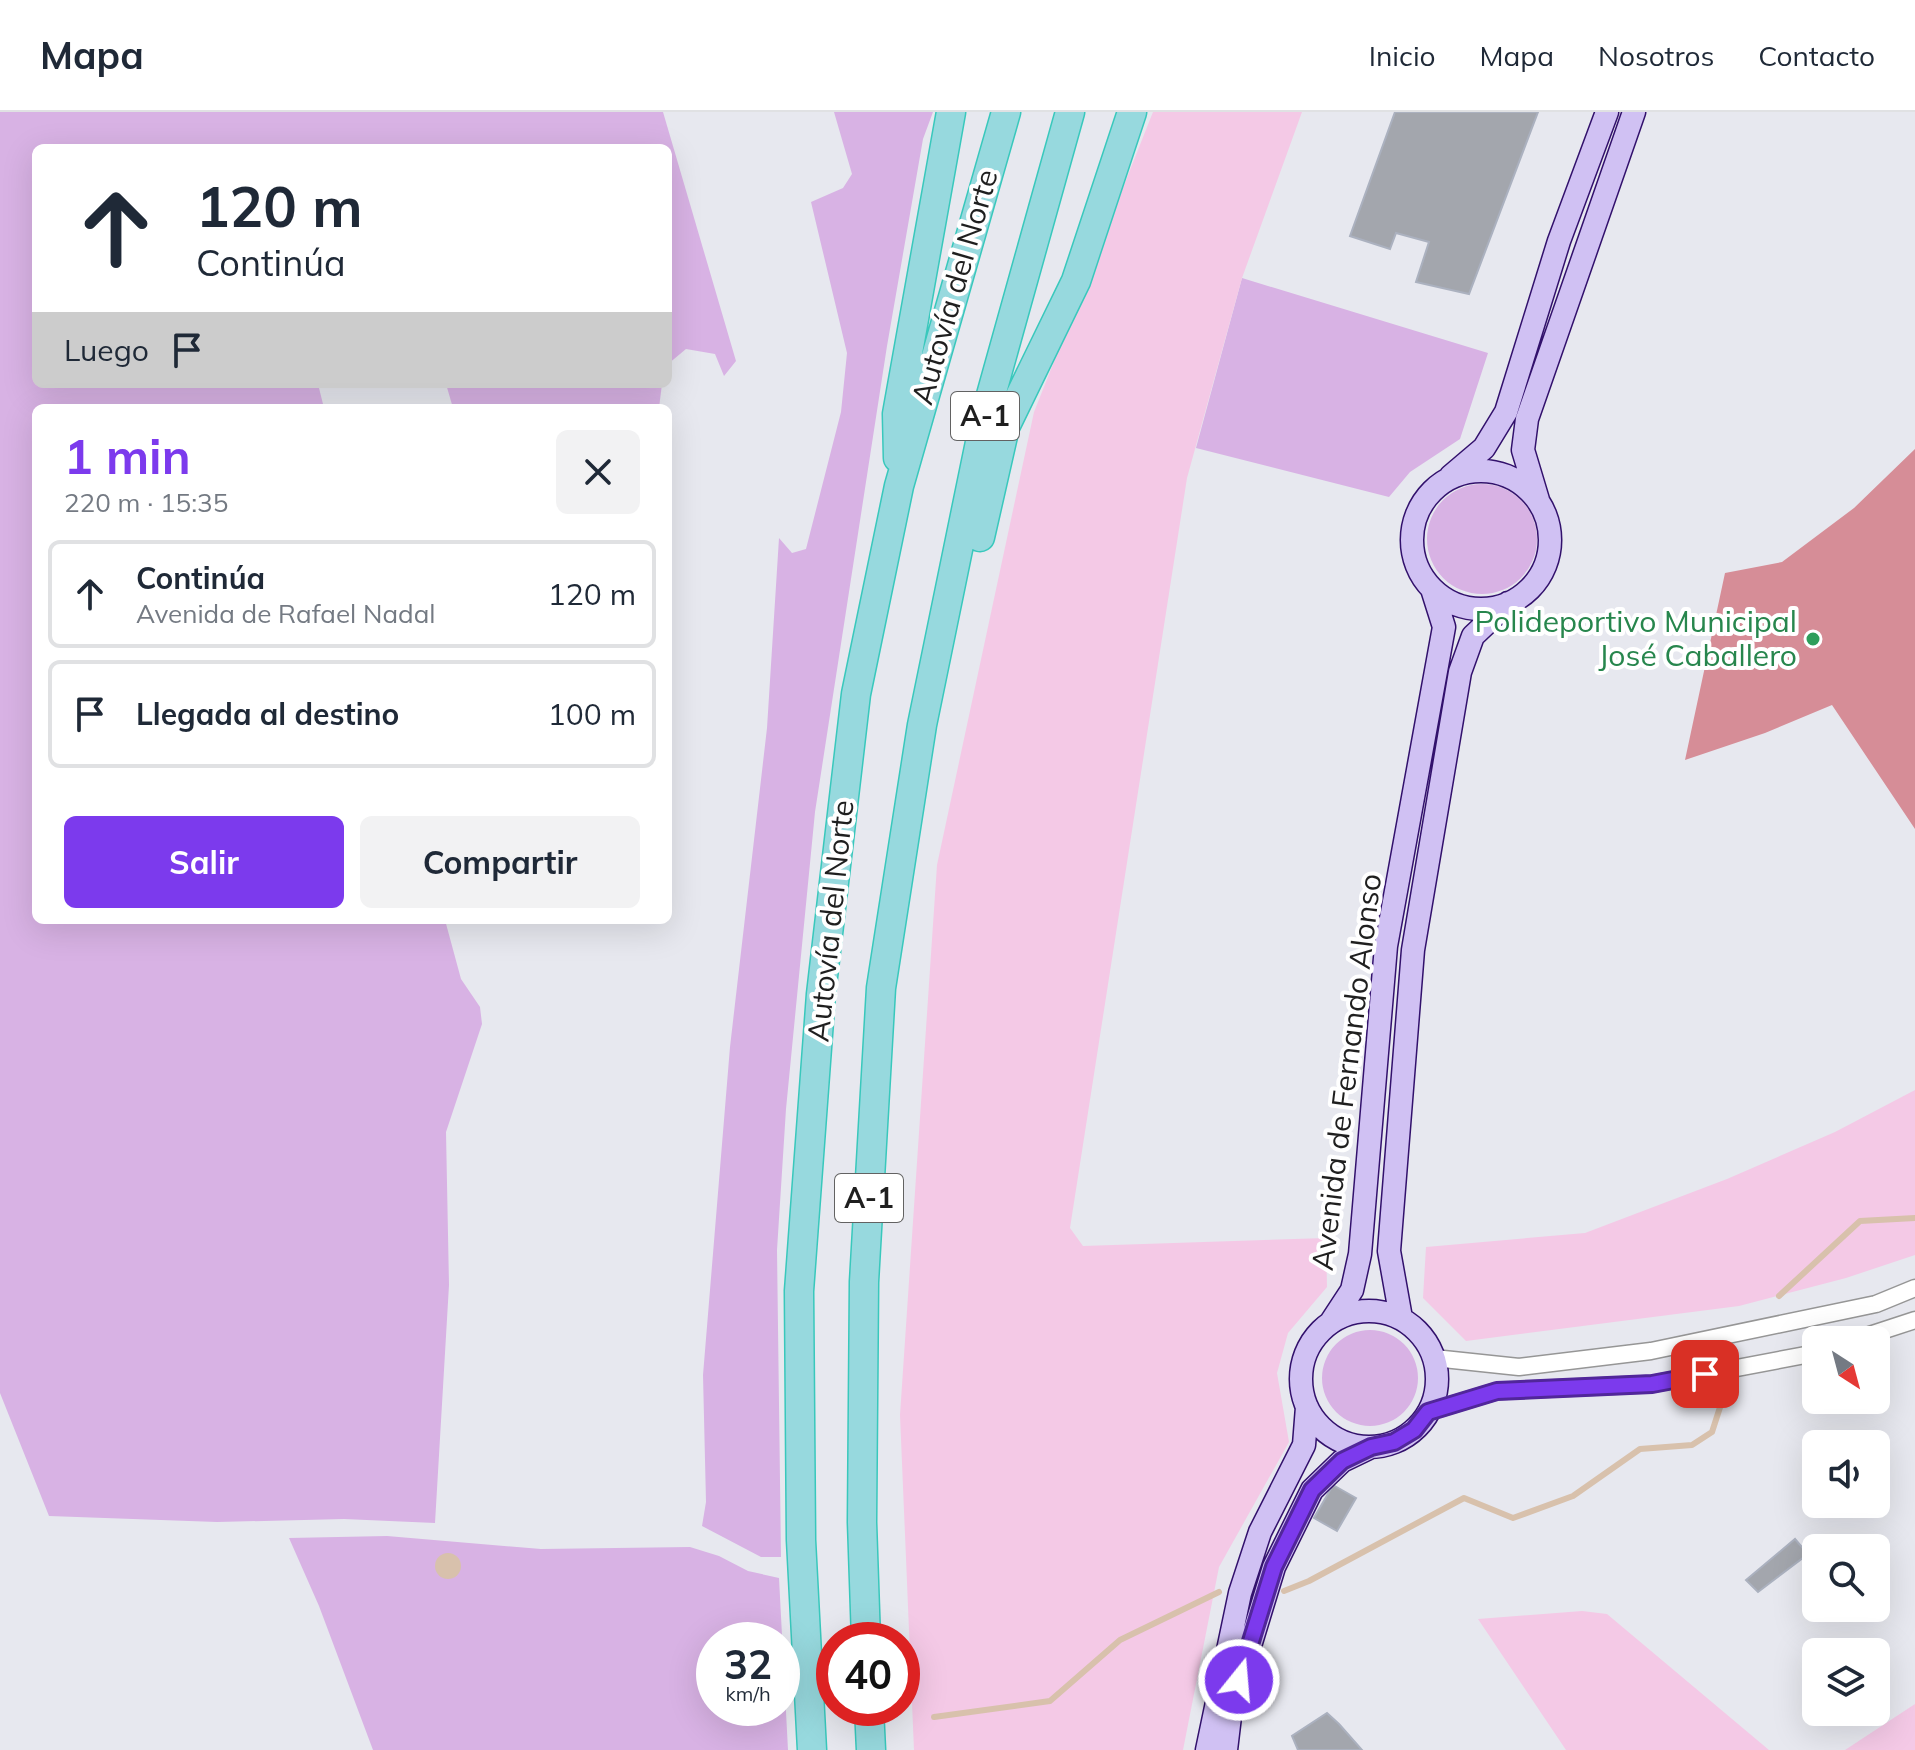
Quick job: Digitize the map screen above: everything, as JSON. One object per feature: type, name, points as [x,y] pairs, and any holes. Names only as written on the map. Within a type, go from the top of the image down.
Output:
[{"type":"highway","points":[[899,486],[897,414],[951,112]]},
{"type":"highway","name":"Autovía del Norte","points":[[812,1750],[801,1540],[799,1291],[821,994],[856,694],[899,486],[1006,112]]},
{"type":"highway","name":"Autovía del Norte","points":[[865,1622],[862,1522],[864,1282],[880,1004],[922,725],[986,413],[1070,112]]},
{"type":"highway","points":[[922,725],[962,615],[1005,427],[1076,281],[1132,112]]},
{"type":"highway","points":[[870,1726],[871,1750]]},
{"type":"street","points":[[1607,112],[1559,241],[1506,412],[1484,448],[1444,482],[1420,508],[1413,533],[1415,559],[1432,589],[1449,601],[1467,607],[1488,608],[1508,603],[1525,593],[1546,563],[1549,531],[1523,450],[1527,419],[1634,112]]},
{"type":"street","points":[[1444,482],[1463,473],[1495,473],[1524,486],[1538,501]]},
{"type":"street","name":"Avenida de Fernando Alonso","points":[[1331,1322],[1352,1290],[1360,1254],[1386,946],[1444,627],[1432,589]]},
{"type":"street","name":"Avenida de Fernando Alonso","points":[[1401,1318],[1389,1251],[1413,950],[1460,672],[1473,636],[1508,603]]},
{"type":"street","points":[[1434,1358],[1519,1367],[1651,1351],[1876,1304],[1915,1288]]},
{"type":"street","points":[[1207,1750],[1240,1593],[1260,1532],[1304,1445],[1307,1407],[1301,1388],[1304,1360],[1317,1335],[1331,1322],[1358,1312],[1387,1313],[1401,1318],[1421,1335],[1434,1358],[1437,1377],[1428,1412],[1414,1430],[1394,1442],[1371,1447],[1342,1461],[1312,1490],[1274,1567],[1231,1708],[1226,1750]]},
{"type":"street","points":[[1890,1328],[1915,1320]]},
{"type":"street","points":[[1428,1412],[1497,1391],[1652,1384],[1802,1356]]},
{"type":"street","points":[[1307,1407],[1333,1437],[1351,1445],[1371,1447]]},
{"type":"shaded area","points":[[0,112],[663,112],[736,361],[724,376],[715,354],[686,349],[672,361],[672,144],[32,144],[32,388],[319,388],[323,404],[32,404],[32,924],[446,924],[461,979],[480,1007],[482,1024],[446,1132],[449,1285],[435,1523],[344,1519],[217,1522],[49,1516],[0,1393]]},
{"type":"shaded area","points":[[834,112],[933,112],[923,139],[887,346],[815,812],[786,1109],[777,1250],[781,1557],[761,1557],[702,1526],[706,1502],[703,1375],[730,1047],[767,728],[779,538],[792,553],[806,549],[841,412],[847,353],[811,202],[843,188],[852,174]]},
{"type":"shaded area","points":[[1153,112],[1302,112],[1242,278],[1187,478],[1070,1228],[1083,1246],[1326,1238],[1327,1287],[1288,1333],[1277,1373],[1289,1442],[1219,1567],[1183,1750],[914,1750],[913,1726],[920,1726],[920,1622],[909,1622],[900,1415],[937,865],[1034,412]]},
{"type":"shaded area","points":[[1242,278],[1488,353],[1460,439],[1410,472],[1389,497],[1196,448]]},
{"type":"shaded area","points":[[447,388],[662,388],[660,404],[452,404]]},
{"type":"shaded area","name":"Polideportivo Municipal José Caballero","points":[[1915,449],[1915,829],[1832,705],[1765,733],[1685,760],[1725,573],[1782,562],[1854,508]]},
{"type":"shaded area","points":[[1482,484],[1503,488],[1521,500],[1533,518],[1537,539],[1533,560],[1521,578],[1503,590],[1482,594],[1461,590],[1443,578],[1431,560],[1427,539],[1431,518],[1443,500],[1461,488]]},
{"type":"shaded area","points":[[1915,1090],[1915,1255],[1846,1278],[1739,1306],[1466,1341],[1423,1298],[1426,1247],[1585,1233],[1727,1179],[1835,1132]]},
{"type":"shaded area","points":[[1370,1330],[1388,1334],[1404,1344],[1414,1360],[1418,1378],[1414,1396],[1404,1412],[1388,1422],[1370,1426],[1352,1422],[1336,1412],[1326,1396],[1322,1378],[1326,1360],[1336,1344],[1352,1334]]},
{"type":"shaded area","points":[[387,1536],[541,1549],[690,1547],[719,1556],[748,1571],[779,1578],[781,1622],[696,1622],[696,1726],[787,1726],[788,1750],[373,1750],[319,1606],[289,1538]]},
{"type":"shaded area","points":[[448,1553],[457,1557],[461,1566],[457,1575],[448,1579],[439,1575],[435,1566],[439,1557]]},
{"type":"shaded area","points":[[1582,1611],[1607,1614],[1769,1750],[1566,1750],[1478,1619]]},
{"type":"shaded area","points":[[1915,1704],[1915,1750],[1845,1750],[1882,1726],[1890,1726],[1890,1720]]},
{"type":"building","points":[[1395,112],[1538,112],[1469,294],[1416,282],[1429,242],[1396,233],[1390,249],[1350,236]]},
{"type":"building","points":[[1333,1485],[1356,1498],[1337,1531],[1314,1518]]},
{"type":"building","points":[[1795,1539],[1802,1547],[1802,1559],[1758,1592],[1746,1580]]},
{"type":"building","points":[[1327,1713],[1362,1750],[1298,1750],[1292,1736]]},
{"type":"waterway","points":[[1779,1296],[1860,1221],[1915,1218]]},
{"type":"waterway","points":[[1284,1591],[1309,1581],[1464,1498],[1513,1518],[1573,1496],[1640,1449],[1692,1445],[1712,1432],[1724,1395]]},
{"type":"waterway","points":[[934,1717],[1050,1701],[1120,1640],[1219,1592]]},
{"type":"place","name":"Polideportivo Municipal José Caballero","points":[[1813,639]]},
{"type":"route","points":[[1239,1680],[1274,1567],[1312,1490],[1342,1461],[1371,1447],[1394,1442],[1414,1430],[1428,1412],[1497,1391],[1652,1384],[1705,1374]]}]
